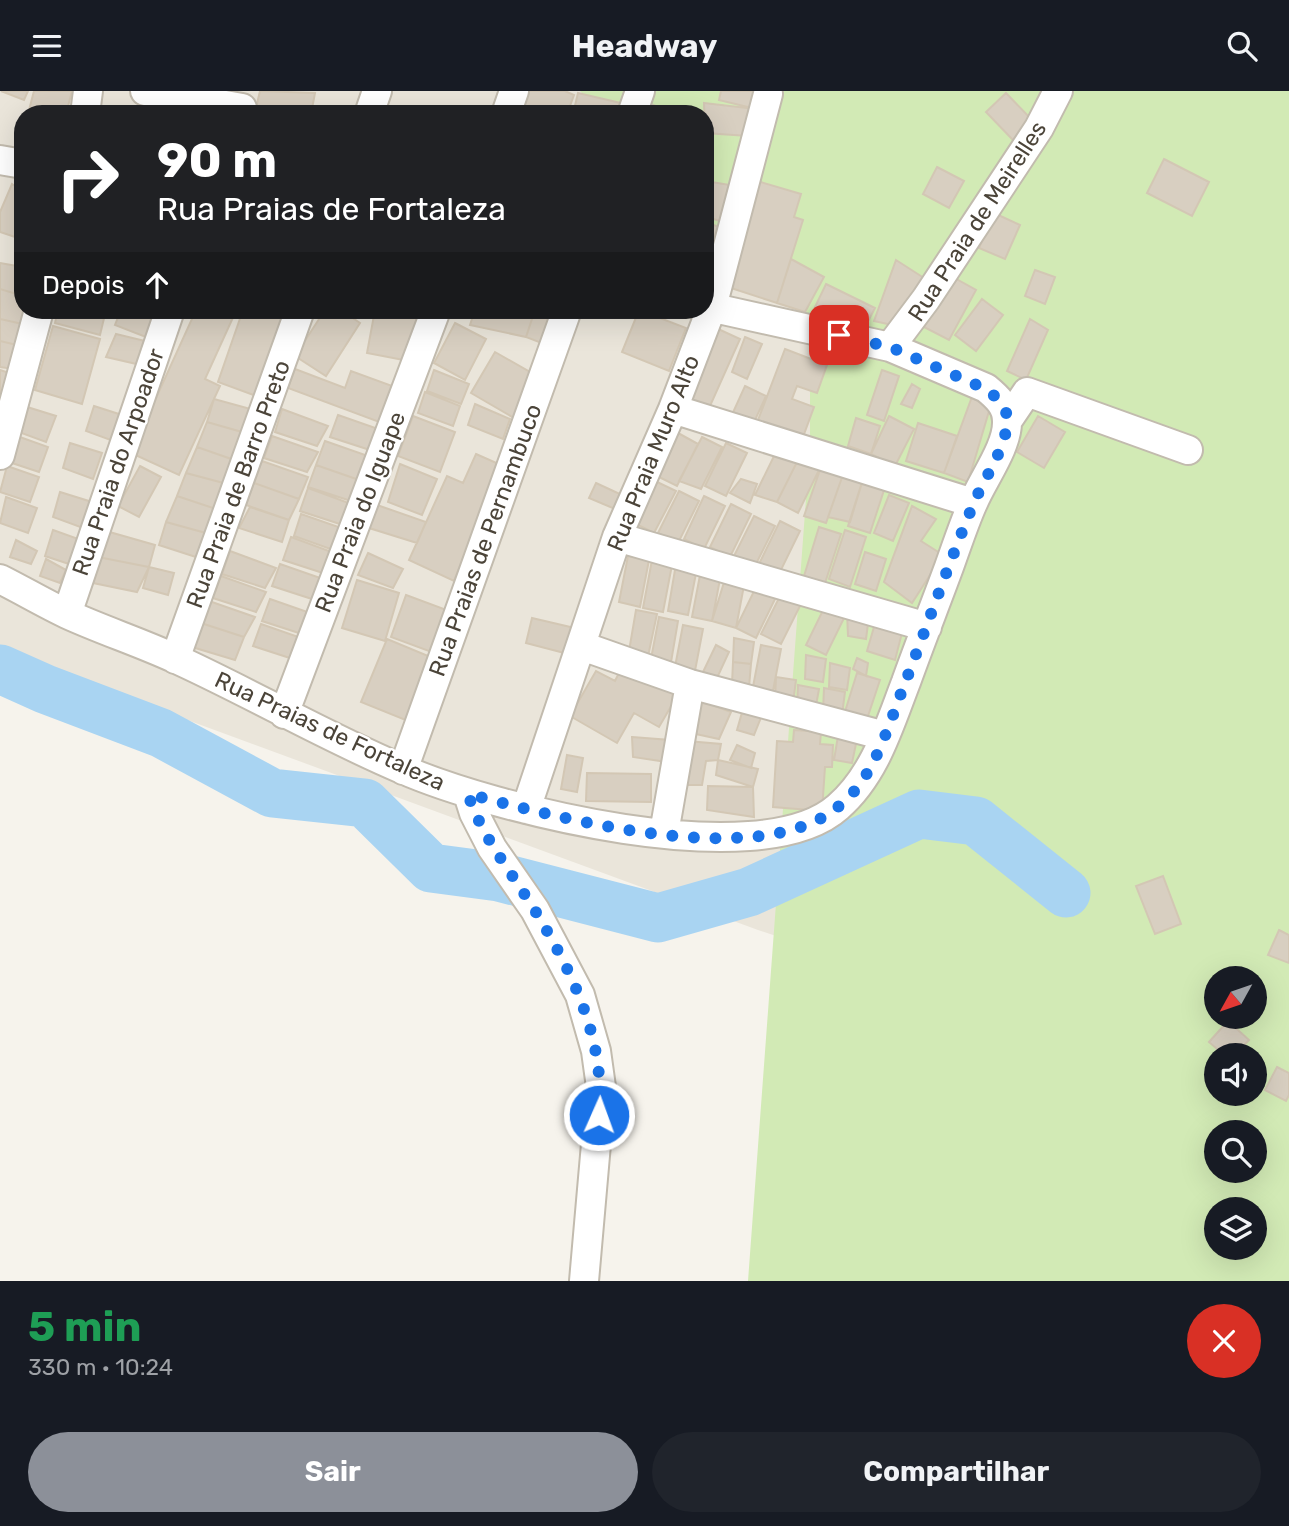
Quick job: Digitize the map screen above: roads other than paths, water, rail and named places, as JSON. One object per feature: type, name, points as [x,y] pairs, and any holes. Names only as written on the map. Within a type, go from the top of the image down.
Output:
[{"type":"street","points":[[145,91],[244,104]]},
{"type":"street","name":"Rua Praia de Meirelles","points":[[890,347],[926,299],[986,204],[1039,128],[1058,91]]},
{"type":"street","name":"Rua Praia Muro Alto","points":[[714,289],[768,94]]},
{"type":"street","points":[[714,308],[890,347],[986,389],[998,398],[1005,408],[1007,420]]},
{"type":"street","points":[[0,455],[37,319]]},
{"type":"street","name":"Rua Praia do Arpoador","points":[[67,614],[167,319]]},
{"type":"street","name":"Rua Praia de Barro Preto","points":[[175,659],[297,319]]},
{"type":"street","name":"Rua Praia do Iguape","points":[[284,714],[433,319]]},
{"type":"street","name":"Rua Praias de Pernambuco","points":[[403,770],[564,319]]},
{"type":"street","name":"Rua Praia Muro Alto","points":[[526,809],[617,537],[673,409],[705,319]]},
{"type":"street","name":"Rua Praias de Fortaleza","points":[[0,579],[67,614],[175,659],[403,770],[468,794],[634,831],[731,838],[773,835],[814,822],[836,809],[866,776],[885,736],[973,503],[1005,435],[1007,420],[1027,392],[1188,450]]},
{"type":"street","points":[[673,409],[973,503]]},
{"type":"street","points":[[617,537],[927,627]]},
{"type":"street","points":[[582,646],[690,684],[885,736]]},
{"type":"street","points":[[664,833],[690,684]]},
{"type":"street","points":[[468,794],[474,813],[492,848],[535,910],[580,995],[596,1051],[601,1087],[584,1281]]},
{"type":"waterway","points":[[0,669],[161,733],[272,793],[365,803],[431,868],[499,877],[658,918],[749,892],[919,814],[976,821],[1066,893]]}]
